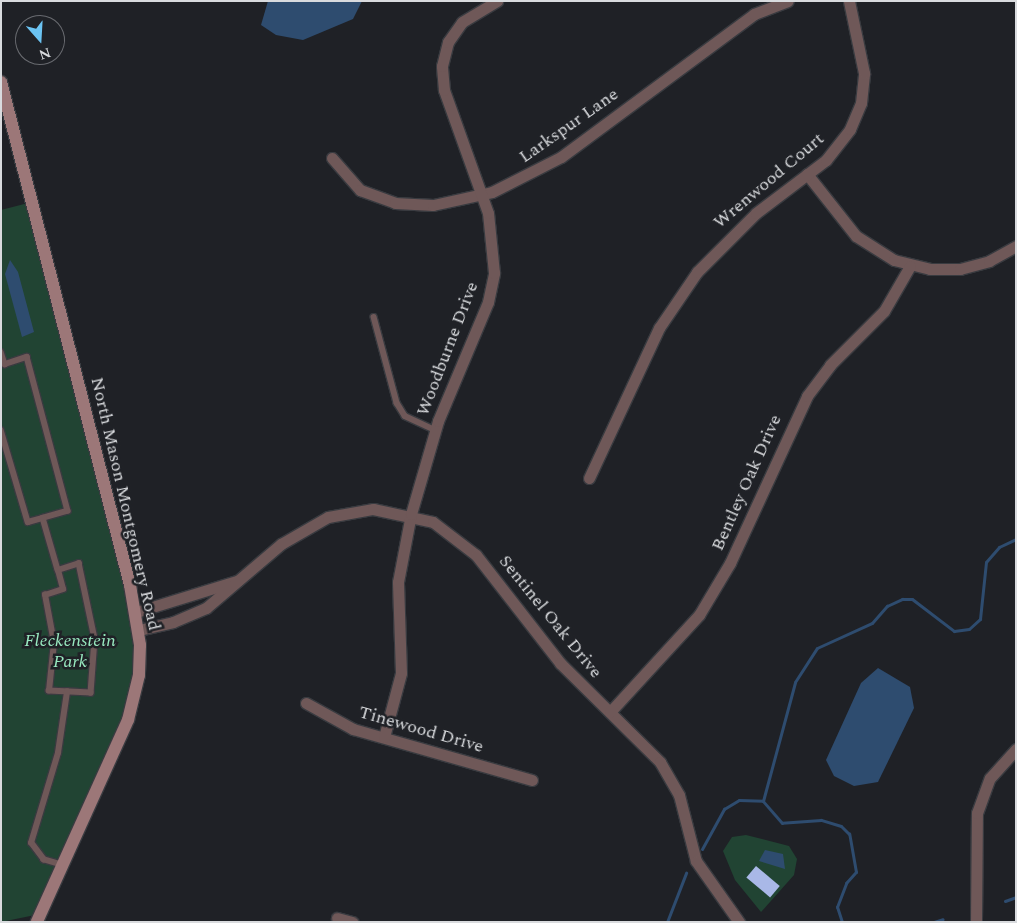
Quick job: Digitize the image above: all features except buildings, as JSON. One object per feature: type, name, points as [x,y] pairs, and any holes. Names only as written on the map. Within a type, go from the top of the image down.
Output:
[{"type":"street","name":"Woodburne Drive","points":[[384,738],[401,673],[398,582],[411,514],[435,430],[492,288],[495,250],[482,195],[444,90],[442,66],[448,42],[462,22],[497,1]]},
{"type":"street","name":"Larkspur Lane","points":[[332,158],[360,190],[395,203],[433,205],[482,195],[541,170],[745,20],[788,1]]},
{"type":"street","name":"Wrenwood Court","points":[[589,478],[679,296],[733,233],[807,174],[844,140],[861,103],[864,57],[850,1]]},
{"type":"street","name":"North Mason Montgomery Road","points":[[2,91],[136,612],[138,630],[139,676],[128,720],[37,922]]},
{"type":"street","points":[[807,174],[856,236],[880,254],[910,266],[960,269],[989,261],[1016,246]]},
{"type":"street","name":"Bentley Oak Drive","points":[[610,712],[699,615],[730,563],[808,396],[830,365],[884,311],[910,266]]},
{"type":"street","name":"Sentinel Oak Drive","points":[[138,630],[173,622],[206,608],[300,530],[328,517],[373,509],[411,514],[446,530],[476,555],[560,663],[610,712],[671,778],[696,861],[739,922]]},
{"type":"street","name":"Sentinel Oak Drive","points":[[136,612],[242,579]]},
{"type":"street","name":"Tinewood Drive","points":[[306,703],[331,721],[532,780]]},
{"type":"street","points":[[976,922],[977,813],[990,778],[1016,749]]},
{"type":"street","points":[[337,918],[352,922]]},
{"type":"lane","points":[[374,317],[397,403],[405,416],[435,430]]},
{"type":"lane","points":[[1,352],[3,364],[27,357],[68,512],[28,522],[1,430]]},
{"type":"lane","points":[[43,518],[58,570],[64,590],[45,595],[54,643],[50,691],[91,693],[95,639],[79,563],[58,570]]},
{"type":"lane","points":[[62,865],[44,860],[32,842],[58,753],[67,692]]},
{"type":"green space","name":"Fleckenstein Park","points":[[32,202],[138,622],[135,698],[40,914],[1,922],[1,210]]},
{"type":"green space","points":[[746,835],[789,846],[797,859],[794,875],[761,912],[735,880],[723,851],[732,837]]},
{"type":"water","points":[[268,1],[362,1],[353,19],[303,40],[276,35],[261,25]]},
{"type":"water","points":[[10,260],[18,272],[34,332],[22,337],[5,274]]},
{"type":"water","points":[[878,668],[910,687],[914,708],[878,782],[854,786],[834,776],[826,760],[861,683]]},
{"type":"water","points":[[765,850],[783,854],[785,869],[759,861]]},
{"type":"waterway","points":[[842,922],[837,907],[846,883],[856,872],[849,834],[841,826],[821,820],[782,823],[763,801],[795,682],[817,648],[872,623],[887,606],[902,599],[912,599],[954,631],[969,629],[980,619],[986,562],[999,547],[1016,539]]},
{"type":"waterway","points":[[702,849],[724,809],[739,800],[763,801]]},
{"type":"waterway","points":[[667,922],[686,873]]},
{"type":"waterway","points":[[1005,901],[1016,897]]},
{"type":"waterway","points":[[934,922],[943,919]]}]
